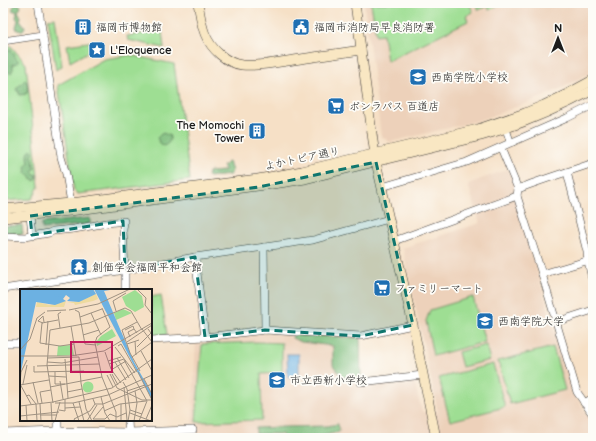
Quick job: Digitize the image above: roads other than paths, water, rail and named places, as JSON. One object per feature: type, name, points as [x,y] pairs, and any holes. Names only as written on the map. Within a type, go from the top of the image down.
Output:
[{"type":"street","points":[[38,3],[61,157],[66,174],[70,203]]},
{"type":"street","points":[[198,3],[204,32],[210,43],[221,56],[236,64],[267,64],[361,50]]},
{"type":"street","points":[[355,3],[376,158],[436,438]]},
{"type":"street","points":[[3,41],[43,35]]},
{"type":"street","name":"よかトピア通り","points":[[3,218],[131,204],[259,187],[305,179],[503,121],[544,105],[593,80]]},
{"type":"street","name":"よかトピア通り","points":[[3,209],[70,203],[258,179],[376,158],[481,136],[506,129],[546,113],[593,90]]},
{"type":"street","points":[[382,187],[467,162],[501,148],[593,105]]},
{"type":"street","points":[[506,129],[510,141],[513,142]]},
{"type":"street","points":[[501,148],[517,193],[577,392],[593,415]]},
{"type":"street","points":[[394,241],[517,193],[539,181],[593,163]]},
{"type":"street","points":[[567,172],[590,260],[593,284]]},
{"type":"street","points":[[30,216],[32,235]]},
{"type":"street","points":[[3,289],[125,270],[196,257],[313,240],[389,219]]},
{"type":"street","points":[[3,236],[17,237],[50,233],[53,231],[124,221],[125,289]]},
{"type":"street","points":[[264,248],[265,330]]},
{"type":"street","points":[[196,257],[205,337]]},
{"type":"street","points":[[542,274],[590,260]]},
{"type":"street","points":[[556,322],[593,310]]},
{"type":"street","points":[[152,340],[205,337],[265,330],[361,336],[412,325]]},
{"type":"street","points":[[3,343],[20,343]]},
{"type":"street","points":[[361,382],[423,375]]},
{"type":"street","points":[[584,403],[593,398]]},
{"type":"street","points":[[58,421],[58,432]]},
{"type":"street","points":[[128,421],[129,435]]},
{"type":"street","points":[[3,433],[58,432],[129,435],[193,430]]},
{"type":"water","points":[[287,354],[299,354],[299,378],[288,378]]},
{"type":"place","name":"福岡市博物館","points":[[83,27]]},
{"type":"place","name":"福岡市消防局早良消防署","points":[[301,27]]},
{"type":"place","name":"L'Eloquence","points":[[97,50]]},
{"type":"place","name":"西南学院小学校","points":[[418,77]]},
{"type":"place","name":"ボンラパス 百道店","points":[[336,106]]},
{"type":"place","name":"The Momochi Tower","points":[[257,131]]},
{"type":"place","name":"創価学会福岡平和会館","points":[[79,267]]},
{"type":"place","name":"ファミリーマート","points":[[382,288]]},
{"type":"place","name":"西南学院大学","points":[[485,321]]},
{"type":"place","name":"市立西新小学校","points":[[277,380]]}]
